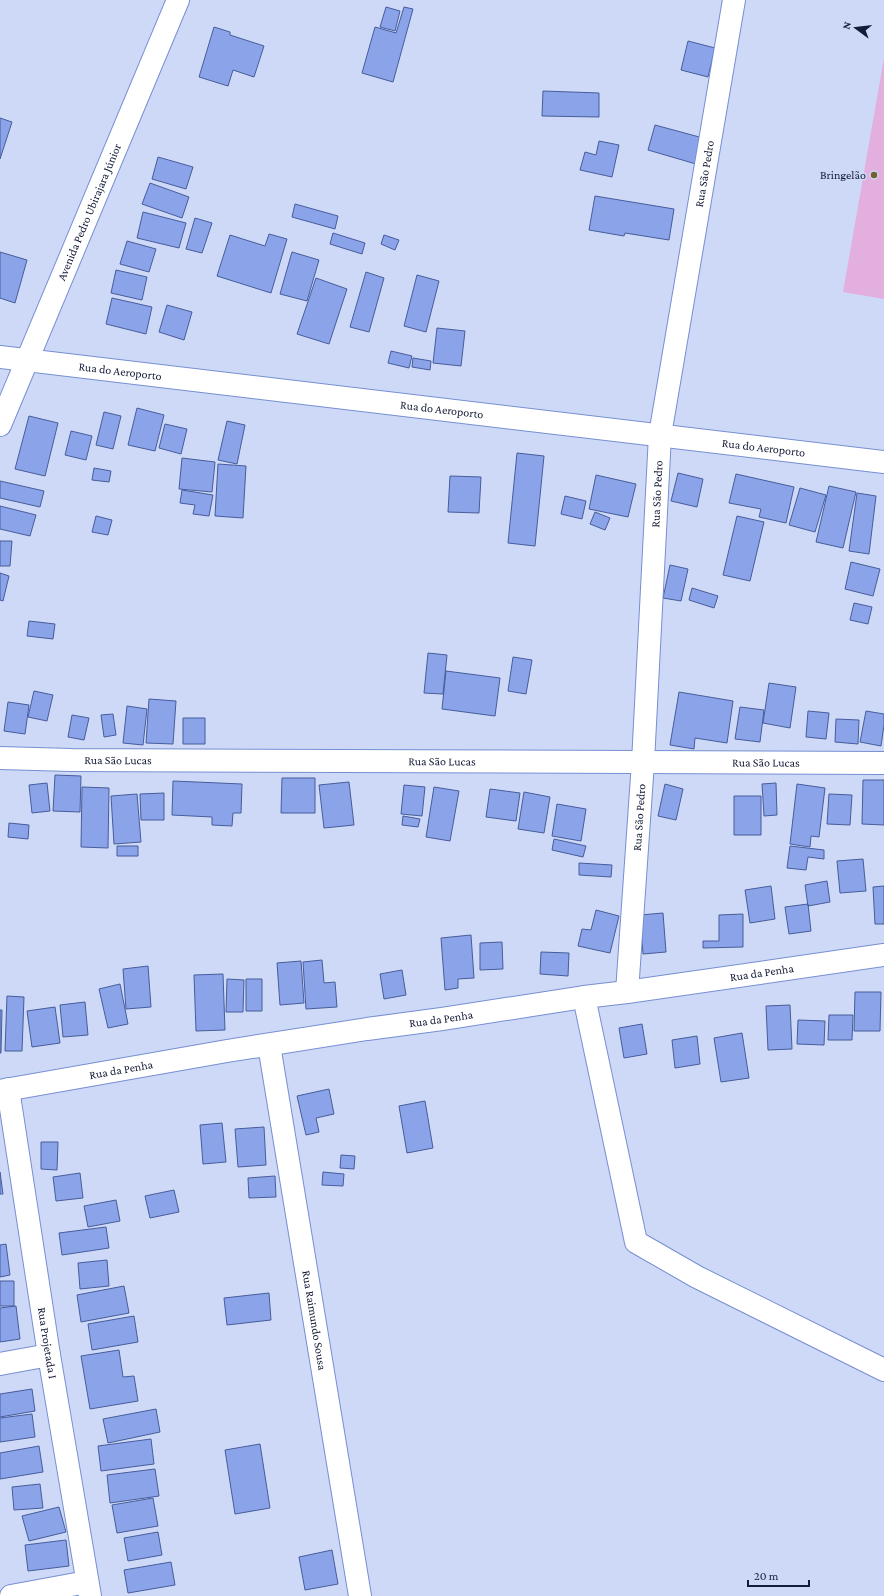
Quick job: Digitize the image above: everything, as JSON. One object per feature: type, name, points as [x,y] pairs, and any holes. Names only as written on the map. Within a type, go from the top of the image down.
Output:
[{"type":"street","name":"Avenida Pedro Ubirajara Júnior","points":[[0,424],[178,0]]},
{"type":"street","name":"Rua São Pedro","points":[[627,992],[643,762],[660,436],[734,0]]},
{"type":"street","name":"Rua do Aeroporto","points":[[0,358],[884,462]]},
{"type":"street","name":"Rua São Lucas","points":[[0,758],[71,760],[884,763]]},
{"type":"street","name":"Rua da Penha","points":[[4,1090],[367,1029],[884,955]]},
{"type":"street","points":[[584,997],[636,1242],[697,1277],[884,1370]]},
{"type":"street","name":"Rua Raimundo Sousa","points":[[269,1045],[360,1596]]},
{"type":"street","name":"Rua Projetada I","points":[[4,1090],[88,1589]]},
{"type":"street","points":[[0,1364],[49,1355]]},
{"type":"street","points":[[12,1596],[88,1589]]},
{"type":"shaded area","name":"Bringelão","points":[[884,58],[884,299],[843,292]]},
{"type":"building","points":[[386,7],[400,11],[395,31],[380,27]]},
{"type":"building","points":[[404,7],[413,9],[393,82],[362,73],[375,27],[396,33]]},
{"type":"building","points":[[214,27],[230,32],[230,35],[264,46],[254,77],[233,70],[228,86],[199,77]]},
{"type":"building","points":[[688,41],[715,48],[708,77],[681,70]]},
{"type":"building","points":[[543,91],[599,93],[599,117],[542,116]]},
{"type":"building","points":[[0,118],[12,122],[0,159]]},
{"type":"building","points":[[655,125],[703,138],[696,164],[648,150]]},
{"type":"building","points":[[599,141],[619,145],[612,177],[580,170],[585,152],[596,155]]},
{"type":"building","points":[[158,157],[193,167],[186,189],[152,179]]},
{"type":"building","points":[[150,183],[189,197],[182,218],[142,204]]},
{"type":"building","points":[[595,196],[674,209],[669,240],[625,233],[624,236],[589,230]]},
{"type":"building","points":[[295,204],[338,216],[335,229],[292,217]]},
{"type":"building","points":[[143,212],[186,223],[179,248],[137,238]]},
{"type":"building","points":[[195,218],[212,223],[202,253],[186,249]]},
{"type":"building","points":[[333,233],[365,243],[362,254],[330,244]]},
{"type":"building","points":[[269,234],[287,239],[271,293],[217,276],[230,235],[265,246]]},
{"type":"building","points":[[384,235],[399,240],[395,250],[381,244]]},
{"type":"building","points":[[127,241],[156,249],[149,272],[120,264]]},
{"type":"building","points":[[0,252],[27,260],[15,303],[0,298]]},
{"type":"building","points":[[292,252],[319,260],[307,301],[280,294]]},
{"type":"building","points":[[116,270],[147,277],[142,300],[111,293]]},
{"type":"building","points":[[366,272],[384,278],[369,332],[350,327]]},
{"type":"building","points":[[417,275],[439,281],[426,332],[404,326]]},
{"type":"building","points":[[316,278],[347,289],[329,344],[297,334]]},
{"type":"building","points":[[112,298],[152,307],[146,334],[106,324]]},
{"type":"building","points":[[167,305],[192,312],[184,340],[159,332]]},
{"type":"building","points":[[437,328],[465,331],[461,366],[433,363]]},
{"type":"building","points":[[391,351],[412,356],[409,368],[388,363]]},
{"type":"building","points":[[413,358],[431,361],[430,370],[412,367]]},
{"type":"building","points":[[137,408],[164,415],[155,451],[128,445]]},
{"type":"building","points":[[104,412],[121,416],[113,449],[96,445]]},
{"type":"building","points":[[29,416],[58,423],[45,476],[15,469]]},
{"type":"building","points":[[227,421],[245,425],[237,464],[218,460]]},
{"type":"building","points":[[165,424],[187,429],[181,454],[159,448]]},
{"type":"building","points":[[71,431],[92,436],[86,460],[65,455]]},
{"type":"building","points":[[517,453],[544,456],[535,546],[508,543]]},
{"type":"building","points":[[182,458],[215,462],[212,492],[179,489]]},
{"type":"building","points":[[218,464],[246,466],[243,518],[215,516]]},
{"type":"building","points":[[94,468],[111,471],[109,482],[92,480]]},
{"type":"building","points":[[678,473],[703,479],[697,507],[671,501]]},
{"type":"building","points":[[736,474],[794,487],[786,523],[759,517],[761,509],[729,503]]},
{"type":"building","points":[[596,475],[636,484],[628,517],[589,509]]},
{"type":"building","points":[[450,476],[481,477],[479,513],[448,512]]},
{"type":"building","points":[[0,481],[44,491],[40,507],[0,498]]},
{"type":"building","points":[[829,486],[856,492],[843,548],[816,542]]},
{"type":"building","points":[[800,488],[826,495],[815,532],[789,525]]},
{"type":"building","points":[[182,490],[213,495],[209,516],[193,514],[195,505],[180,503]]},
{"type":"building","points":[[857,493],[876,496],[869,554],[849,551]]},
{"type":"building","points":[[565,496],[586,501],[582,519],[561,514]]},
{"type":"building","points":[[0,506],[36,515],[30,536],[0,529]]},
{"type":"building","points":[[595,512],[610,518],[605,530],[590,524]]},
{"type":"building","points":[[96,516],[112,520],[108,535],[92,532]]},
{"type":"building","points":[[737,516],[764,522],[750,581],[723,575]]},
{"type":"building","points":[[0,541],[12,541],[10,566],[0,566]]},
{"type":"building","points":[[851,562],[880,569],[873,596],[845,589]]},
{"type":"building","points":[[670,565],[688,569],[681,601],[663,598]]},
{"type":"building","points":[[0,573],[9,576],[3,601],[0,600]]},
{"type":"building","points":[[692,588],[718,596],[714,608],[689,600]]},
{"type":"building","points":[[854,603],[872,607],[868,624],[850,620]]},
{"type":"building","points":[[29,621],[55,624],[53,639],[27,636]]},
{"type":"building","points":[[428,653],[447,655],[443,694],[424,693]]},
{"type":"building","points":[[513,657],[532,660],[526,694],[508,691]]},
{"type":"building","points":[[446,671],[500,678],[495,716],[442,709]]},
{"type":"building","points":[[769,683],[796,687],[790,728],[763,723]]},
{"type":"building","points":[[34,691],[53,695],[47,721],[28,717]]},
{"type":"building","points":[[679,692],[733,701],[727,743],[695,738],[694,749],[670,745]]},
{"type":"building","points":[[149,699],[176,701],[173,744],[146,743]]},
{"type":"building","points":[[8,702],[29,705],[25,734],[4,731]]},
{"type":"building","points":[[127,706],[147,709],[143,745],[123,743]]},
{"type":"building","points":[[740,707],[764,710],[760,742],[735,739]]},
{"type":"building","points":[[808,711],[829,713],[826,739],[806,737]]},
{"type":"building","points":[[866,711],[884,714],[881,746],[860,742]]},
{"type":"building","points":[[113,714],[116,735],[104,737],[101,715]]},
{"type":"building","points":[[72,715],[89,718],[84,740],[68,737]]},
{"type":"building","points":[[183,718],[205,718],[205,744],[183,744]]},
{"type":"building","points":[[836,719],[859,720],[858,744],[835,742]]},
{"type":"building","points":[[55,775],[81,776],[80,812],[53,811]]},
{"type":"building","points":[[282,778],[315,778],[315,813],[281,813]]},
{"type":"building","points":[[863,780],[884,780],[884,825],[862,824]]},
{"type":"building","points":[[173,781],[242,784],[241,813],[233,813],[232,826],[212,825],[212,817],[172,815]]},
{"type":"building","points":[[349,782],[354,825],[324,828],[319,785]]},
{"type":"building","points":[[47,783],[50,811],[32,813],[29,785]]},
{"type":"building","points":[[776,783],[777,815],[764,816],[762,784]]},
{"type":"building","points":[[665,784],[683,789],[676,820],[658,816]]},
{"type":"building","points":[[797,784],[825,788],[819,837],[811,836],[810,847],[790,844]]},
{"type":"building","points":[[404,785],[425,787],[422,816],[401,814]]},
{"type":"building","points":[[82,787],[109,788],[108,848],[81,847]]},
{"type":"building","points":[[434,787],[459,791],[450,841],[426,837]]},
{"type":"building","points":[[490,789],[520,793],[516,821],[486,817]]},
{"type":"building","points":[[524,792],[550,797],[544,833],[518,829]]},
{"type":"building","points":[[164,793],[164,820],[141,820],[140,794]]},
{"type":"building","points":[[137,794],[141,842],[114,844],[111,796]]},
{"type":"building","points":[[829,794],[852,795],[850,825],[827,824]]},
{"type":"building","points":[[734,796],[761,796],[761,835],[734,835]]},
{"type":"building","points":[[557,804],[586,809],[581,841],[552,836]]},
{"type":"building","points":[[403,816],[420,819],[418,827],[402,825]]},
{"type":"building","points":[[9,823],[29,825],[28,839],[8,837]]},
{"type":"building","points":[[554,839],[586,846],[583,857],[552,850]]},
{"type":"building","points":[[117,846],[138,846],[138,856],[117,856]]},
{"type":"building","points":[[790,846],[824,850],[824,859],[808,857],[806,870],[787,868]]},
{"type":"building","points":[[863,859],[866,891],[840,893],[837,861]]},
{"type":"building","points":[[579,863],[612,865],[611,877],[579,875]]},
{"type":"building","points":[[827,881],[830,902],[808,906],[805,885]]},
{"type":"building","points":[[771,886],[775,919],[750,923],[745,890]]},
{"type":"building","points":[[884,886],[884,924],[875,924],[873,887]]},
{"type":"building","points":[[808,904],[811,931],[789,934],[785,907]]},
{"type":"building","points":[[596,910],[619,916],[610,953],[578,946],[582,929],[591,930]]},
{"type":"building","points":[[663,913],[666,952],[643,954],[640,915]]},
{"type":"building","points":[[743,914],[743,947],[703,948],[703,941],[719,941],[719,915]]},
{"type":"building","points":[[471,935],[474,978],[458,979],[458,988],[445,990],[441,938]]},
{"type":"building","points":[[502,942],[503,969],[480,970],[480,943]]},
{"type":"building","points":[[541,952],[569,953],[568,976],[540,974]]},
{"type":"building","points":[[322,960],[324,983],[335,982],[337,1007],[306,1009],[303,962]]},
{"type":"building","points":[[301,961],[304,1003],[280,1005],[277,963]]},
{"type":"building","points":[[148,966],[151,1007],[126,1009],[123,969]]},
{"type":"building","points":[[402,970],[406,995],[384,999],[380,974]]},
{"type":"building","points":[[223,974],[225,1030],[196,1031],[194,975]]},
{"type":"building","points":[[227,979],[244,980],[243,1012],[226,1012]]},
{"type":"building","points":[[246,979],[262,979],[262,1011],[246,1011]]},
{"type":"building","points":[[120,984],[128,1024],[108,1028],[99,989]]},
{"type":"building","points":[[855,992],[881,992],[880,1031],[854,1031]]},
{"type":"building","points":[[7,996],[24,997],[22,1051],[5,1051]]},
{"type":"building","points":[[85,1002],[88,1035],[63,1037],[60,1005]]},
{"type":"building","points":[[790,1005],[792,1049],[768,1050],[766,1006]]},
{"type":"building","points":[[55,1007],[60,1043],[32,1047],[27,1011]]},
{"type":"building","points":[[0,1010],[2,1010],[1,1053],[0,1053]]},
{"type":"building","points":[[829,1015],[853,1015],[852,1040],[828,1040]]},
{"type":"building","points":[[798,1020],[825,1021],[824,1045],[797,1044]]},
{"type":"building","points":[[642,1024],[647,1054],[624,1058],[619,1028]]},
{"type":"building","points":[[742,1033],[749,1078],[721,1082],[714,1038]]},
{"type":"building","points":[[697,1036],[700,1064],[675,1068],[672,1040]]},
{"type":"building","points":[[329,1089],[334,1114],[316,1118],[319,1132],[306,1135],[297,1096]]},
{"type":"building","points":[[425,1101],[433,1148],[407,1153],[399,1106]]},
{"type":"building","points":[[222,1123],[226,1162],[203,1164],[200,1125]]},
{"type":"building","points":[[264,1127],[266,1165],[238,1167],[235,1129]]},
{"type":"building","points":[[41,1142],[58,1142],[57,1170],[41,1169]]},
{"type":"building","points":[[341,1155],[355,1156],[354,1169],[340,1168]]},
{"type":"building","points":[[0,1172],[3,1194],[0,1194]]},
{"type":"building","points":[[323,1172],[344,1174],[343,1186],[322,1185]]},
{"type":"building","points":[[80,1173],[83,1198],[56,1201],[53,1177]]},
{"type":"building","points":[[275,1176],[276,1197],[249,1198],[248,1178]]},
{"type":"building","points":[[174,1190],[179,1212],[150,1218],[145,1196]]},
{"type":"building","points":[[116,1200],[120,1221],[88,1227],[84,1206]]},
{"type":"building","points":[[106,1227],[109,1248],[62,1255],[59,1233]]},
{"type":"building","points":[[6,1244],[10,1275],[0,1277],[0,1245]]},
{"type":"building","points":[[107,1260],[109,1286],[80,1289],[78,1263]]},
{"type":"building","points":[[0,1281],[14,1281],[14,1306],[0,1306]]},
{"type":"building","points":[[124,1286],[129,1313],[81,1322],[77,1295]]},
{"type":"building","points":[[269,1293],[271,1320],[227,1325],[224,1298]]},
{"type":"building","points":[[16,1306],[20,1339],[0,1342],[0,1308]]},
{"type":"building","points":[[134,1316],[138,1342],[92,1350],[88,1324]]},
{"type":"building","points":[[119,1350],[123,1377],[134,1376],[138,1401],[90,1409],[81,1356]]},
{"type":"building","points":[[32,1389],[35,1411],[0,1417],[0,1394]]},
{"type":"building","points":[[156,1409],[160,1432],[108,1443],[103,1419]]},
{"type":"building","points":[[32,1414],[35,1437],[0,1442],[0,1418]]},
{"type":"building","points":[[151,1439],[154,1464],[101,1471],[98,1446]]},
{"type":"building","points":[[260,1444],[270,1508],[235,1514],[225,1450]]},
{"type":"building","points":[[39,1446],[43,1472],[0,1479],[0,1453]]},
{"type":"building","points":[[155,1469],[159,1496],[110,1503],[107,1475]]},
{"type":"building","points":[[40,1484],[43,1508],[14,1510],[12,1487]]},
{"type":"building","points":[[153,1498],[158,1526],[117,1533],[112,1505]]},
{"type":"building","points":[[59,1507],[66,1532],[29,1541],[22,1516]]},
{"type":"building","points":[[158,1532],[162,1555],[128,1561],[124,1538]]},
{"type":"building","points":[[66,1540],[69,1566],[28,1571],[25,1545]]},
{"type":"building","points":[[332,1550],[338,1584],[305,1590],[299,1557]]},
{"type":"building","points":[[171,1562],[175,1585],[128,1593],[124,1570]]},
{"type":"place","name":"Bringelão","points":[[874,175]]}]
